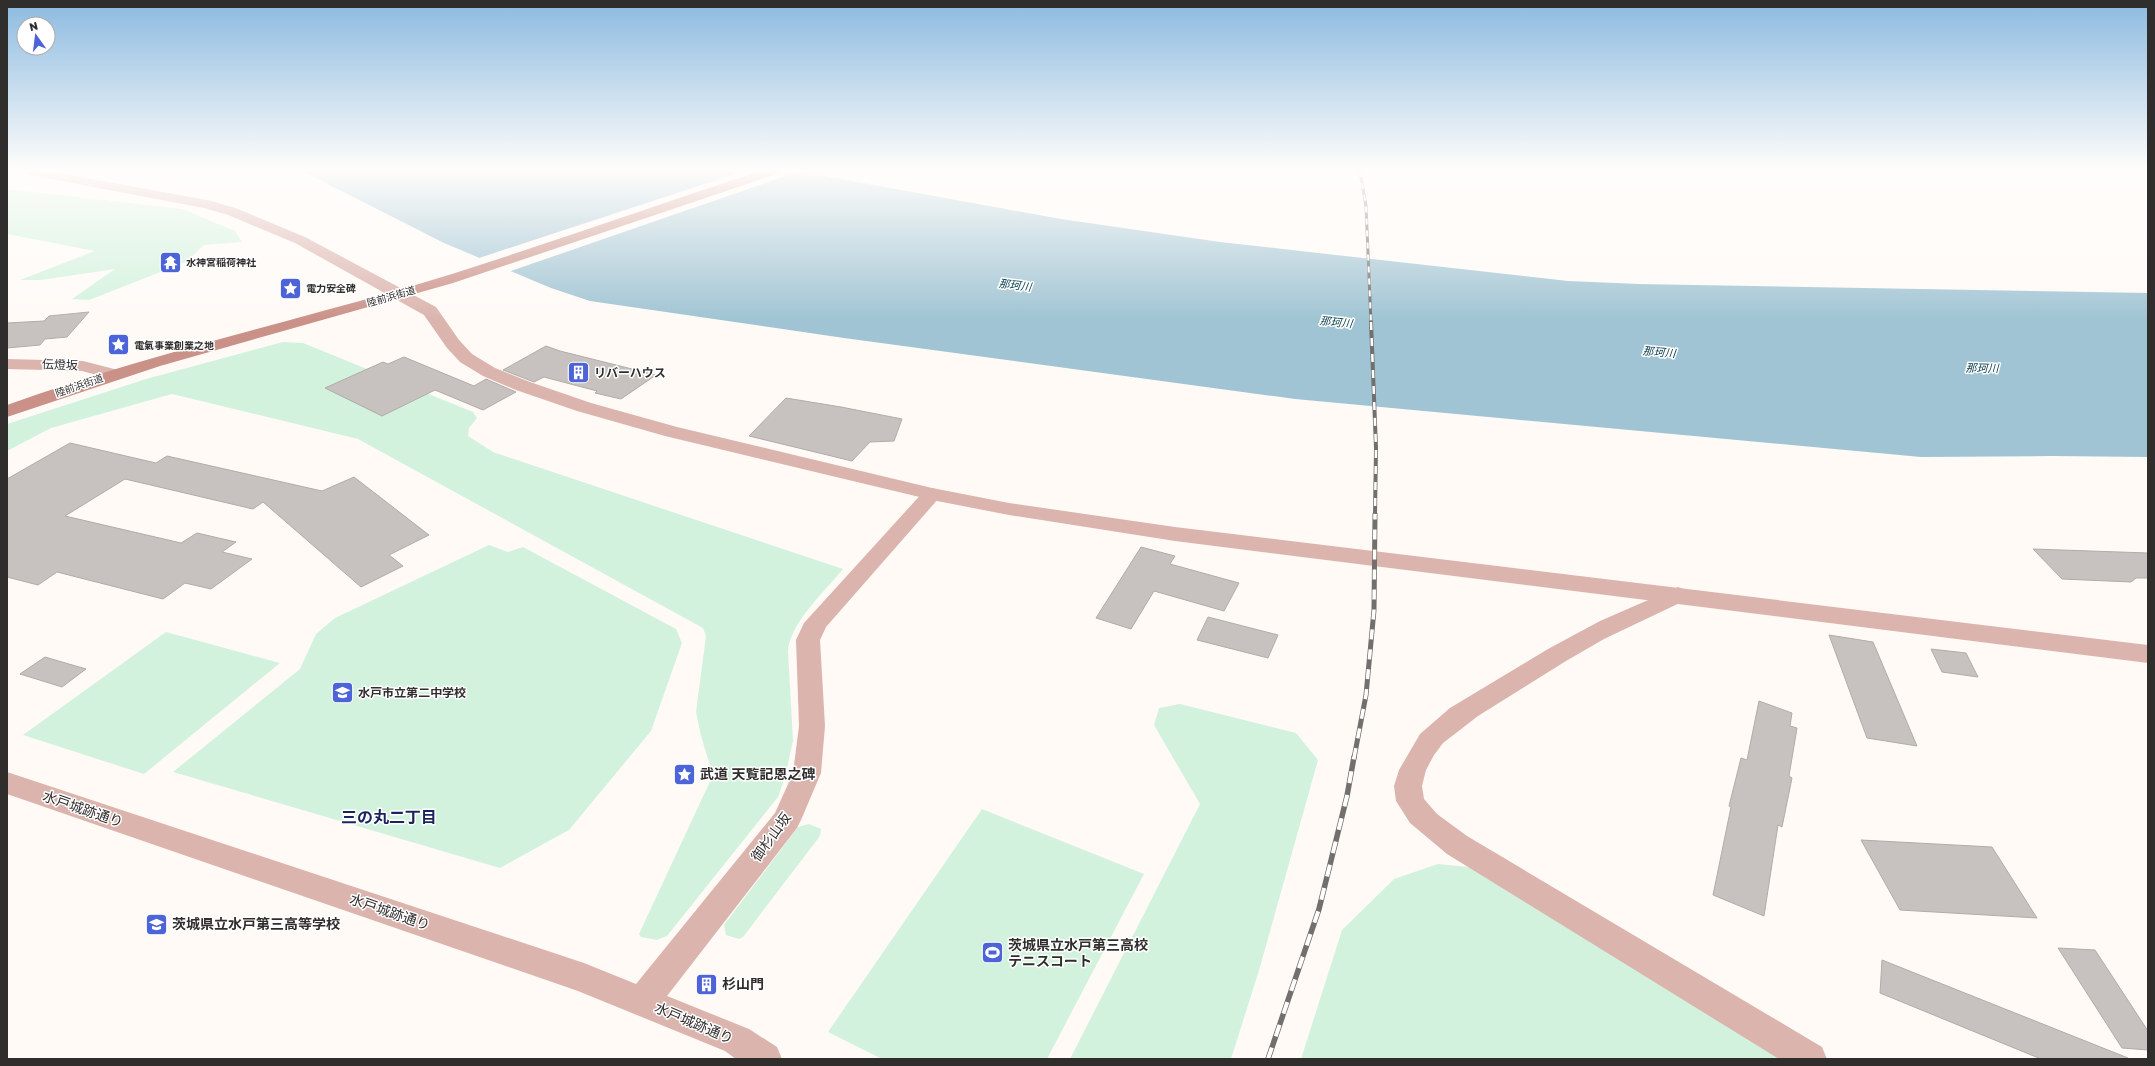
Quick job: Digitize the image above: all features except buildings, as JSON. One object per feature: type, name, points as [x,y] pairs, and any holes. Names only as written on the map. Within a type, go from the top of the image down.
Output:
[{"type":"main road","name":"陸前浜街道","points":[[7,411],[112,374],[400,294],[479,270],[625,221]]},
{"type":"street","points":[[254,221],[300,240],[343,261],[430,311],[453,344],[466,358],[489,372],[523,386],[584,407],[672,432],[932,494],[1009,510],[1175,534],[2148,654]]},
{"type":"street","name":"伝燈坂","points":[[7,364],[83,366],[112,374]]},
{"type":"street","name":"御杉山坂","points":[[643,1001],[786,820],[807,773],[812,726],[808,640],[816,623],[854,583],[932,494]]},
{"type":"street","points":[[1678,595],[1658,606],[1569,647],[1475,706],[1434,736],[1423,750],[1410,778],[1408,794],[1414,808],[1432,826],[1457,845],[1810,1059]]},
{"type":"street","name":"水戸城跡通り","points":[[7,783],[584,978],[737,1040],[766,1059]]},
{"type":"green space","points":[[7,221],[210,221],[235,231],[242,242],[204,245],[186,262],[89,300],[72,299],[115,269],[41,280],[20,280],[95,251],[7,234]]},
{"type":"green space","points":[[283,342],[303,343],[473,412],[477,418],[469,428],[468,436],[493,452],[843,569],[810,608],[795,629],[790,640],[788,651],[793,741],[785,777],[778,797],[667,936],[657,940],[641,937],[639,934],[713,775],[701,736],[696,712],[706,636],[703,628],[358,439],[172,394],[51,428],[7,451],[7,424],[146,379]]},
{"type":"green space","points":[[489,545],[508,552],[523,547],[676,629],[682,643],[651,731],[569,830],[500,868],[173,772],[300,669],[316,634],[335,618]]},
{"type":"green space","points":[[166,632],[280,663],[144,774],[23,735]]},
{"type":"green space","points":[[1180,704],[1296,733],[1318,760],[1260,967],[1231,1059],[1070,1059],[1200,804],[1154,725],[1159,708]]},
{"type":"green space","name":"茨城県立水戸第三高校 テニスコート","points":[[982,809],[1144,874],[1047,1059],[882,1059],[828,1032]]},
{"type":"green space","points":[[809,824],[821,829],[820,836],[743,937],[739,939],[726,935],[724,925],[798,827]]},
{"type":"green space","points":[[1438,864],[1469,867],[1781,1059],[1301,1059],[1342,930],[1394,879]]},
{"type":"water","name":"那珂川","points":[[400,221],[1073,221],[1220,242],[1568,281],[1639,284],[2148,293],[2148,457],[1921,457],[1295,399],[844,338],[590,301],[551,288],[444,243]]},
{"type":"pier","points":[[592,221],[656,221],[508,272],[476,259]]},
{"type":"railway","points":[[1367,221],[1371,323]]},
{"type":"railway","points":[[1371,322],[1376,448],[1375,515]]},
{"type":"railway","points":[[1354,758],[1366,695],[1374,610],[1375,514]]},
{"type":"railway","points":[[1268,1059],[1319,909],[1347,796],[1354,757]]},
{"type":"place","name":"水神宮稲荷神社","points":[[171,262]]},
{"type":"place","name":"電力安全碑","points":[[290,288]]},
{"type":"place","name":"電氣事業創業之地","points":[[118,345]]},
{"type":"place","name":"リバーハウス","points":[[579,373]]},
{"type":"place","name":"水戸市立第二中学校","points":[[343,693]]},
{"type":"place","name":"武道 天覧記恩之碑","points":[[684,774]]},
{"type":"place","name":"茨城県立水戸第三高等学校","points":[[156,924]]},
{"type":"place","name":"茨城県立水戸第三高校 テニスコート","points":[[993,953]]},
{"type":"place","name":"杉山門","points":[[707,984]]},
{"type":"district","name":"三の丸二丁目","points":[[389,817]]}]
